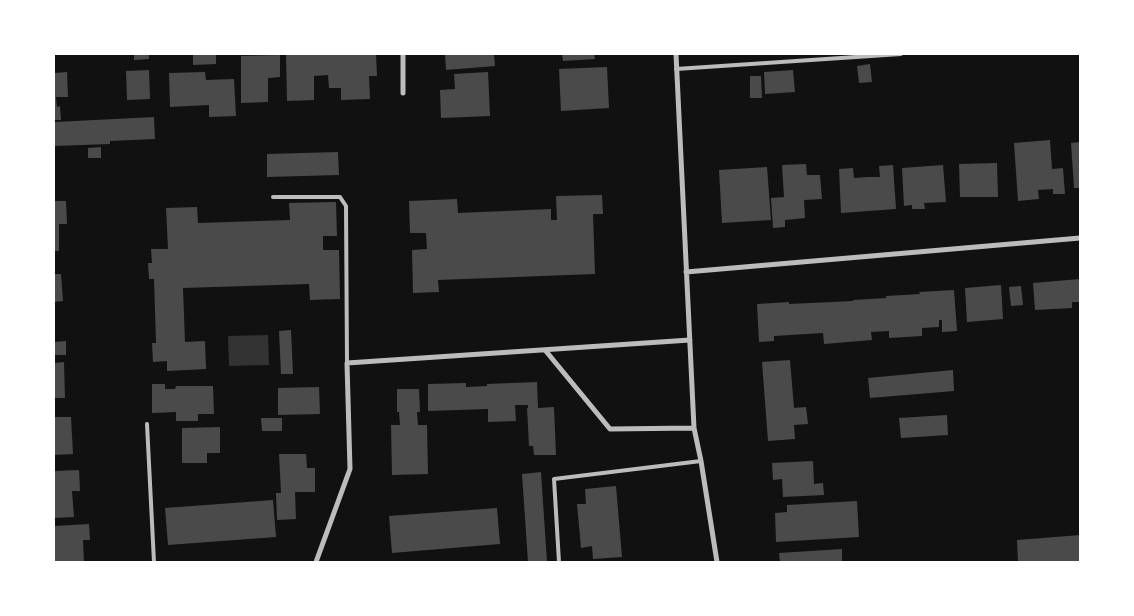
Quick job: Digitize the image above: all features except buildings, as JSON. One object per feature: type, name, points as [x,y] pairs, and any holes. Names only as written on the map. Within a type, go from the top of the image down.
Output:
[{"type":"street","points":[[403,54],[403,93]]},
{"type":"street","points":[[676,54],[694,428],[717,562]]},
{"type":"street","points":[[686,272],[1080,238]]},
{"type":"street","points":[[316,562],[350,469],[347,363],[690,340]]},
{"type":"street","points":[[545,350],[610,430],[694,428]]},
{"type":"lane","points":[[676,69],[901,54]]},
{"type":"lane","points":[[273,197],[331,196],[340,198],[346,206],[347,363]]},
{"type":"lane","points":[[147,424],[154,562]]},
{"type":"lane","points":[[558,562],[554,479],[701,461]]},
{"type":"shaded area","points":[[268,335],[269,365],[229,366],[228,336]]}]
